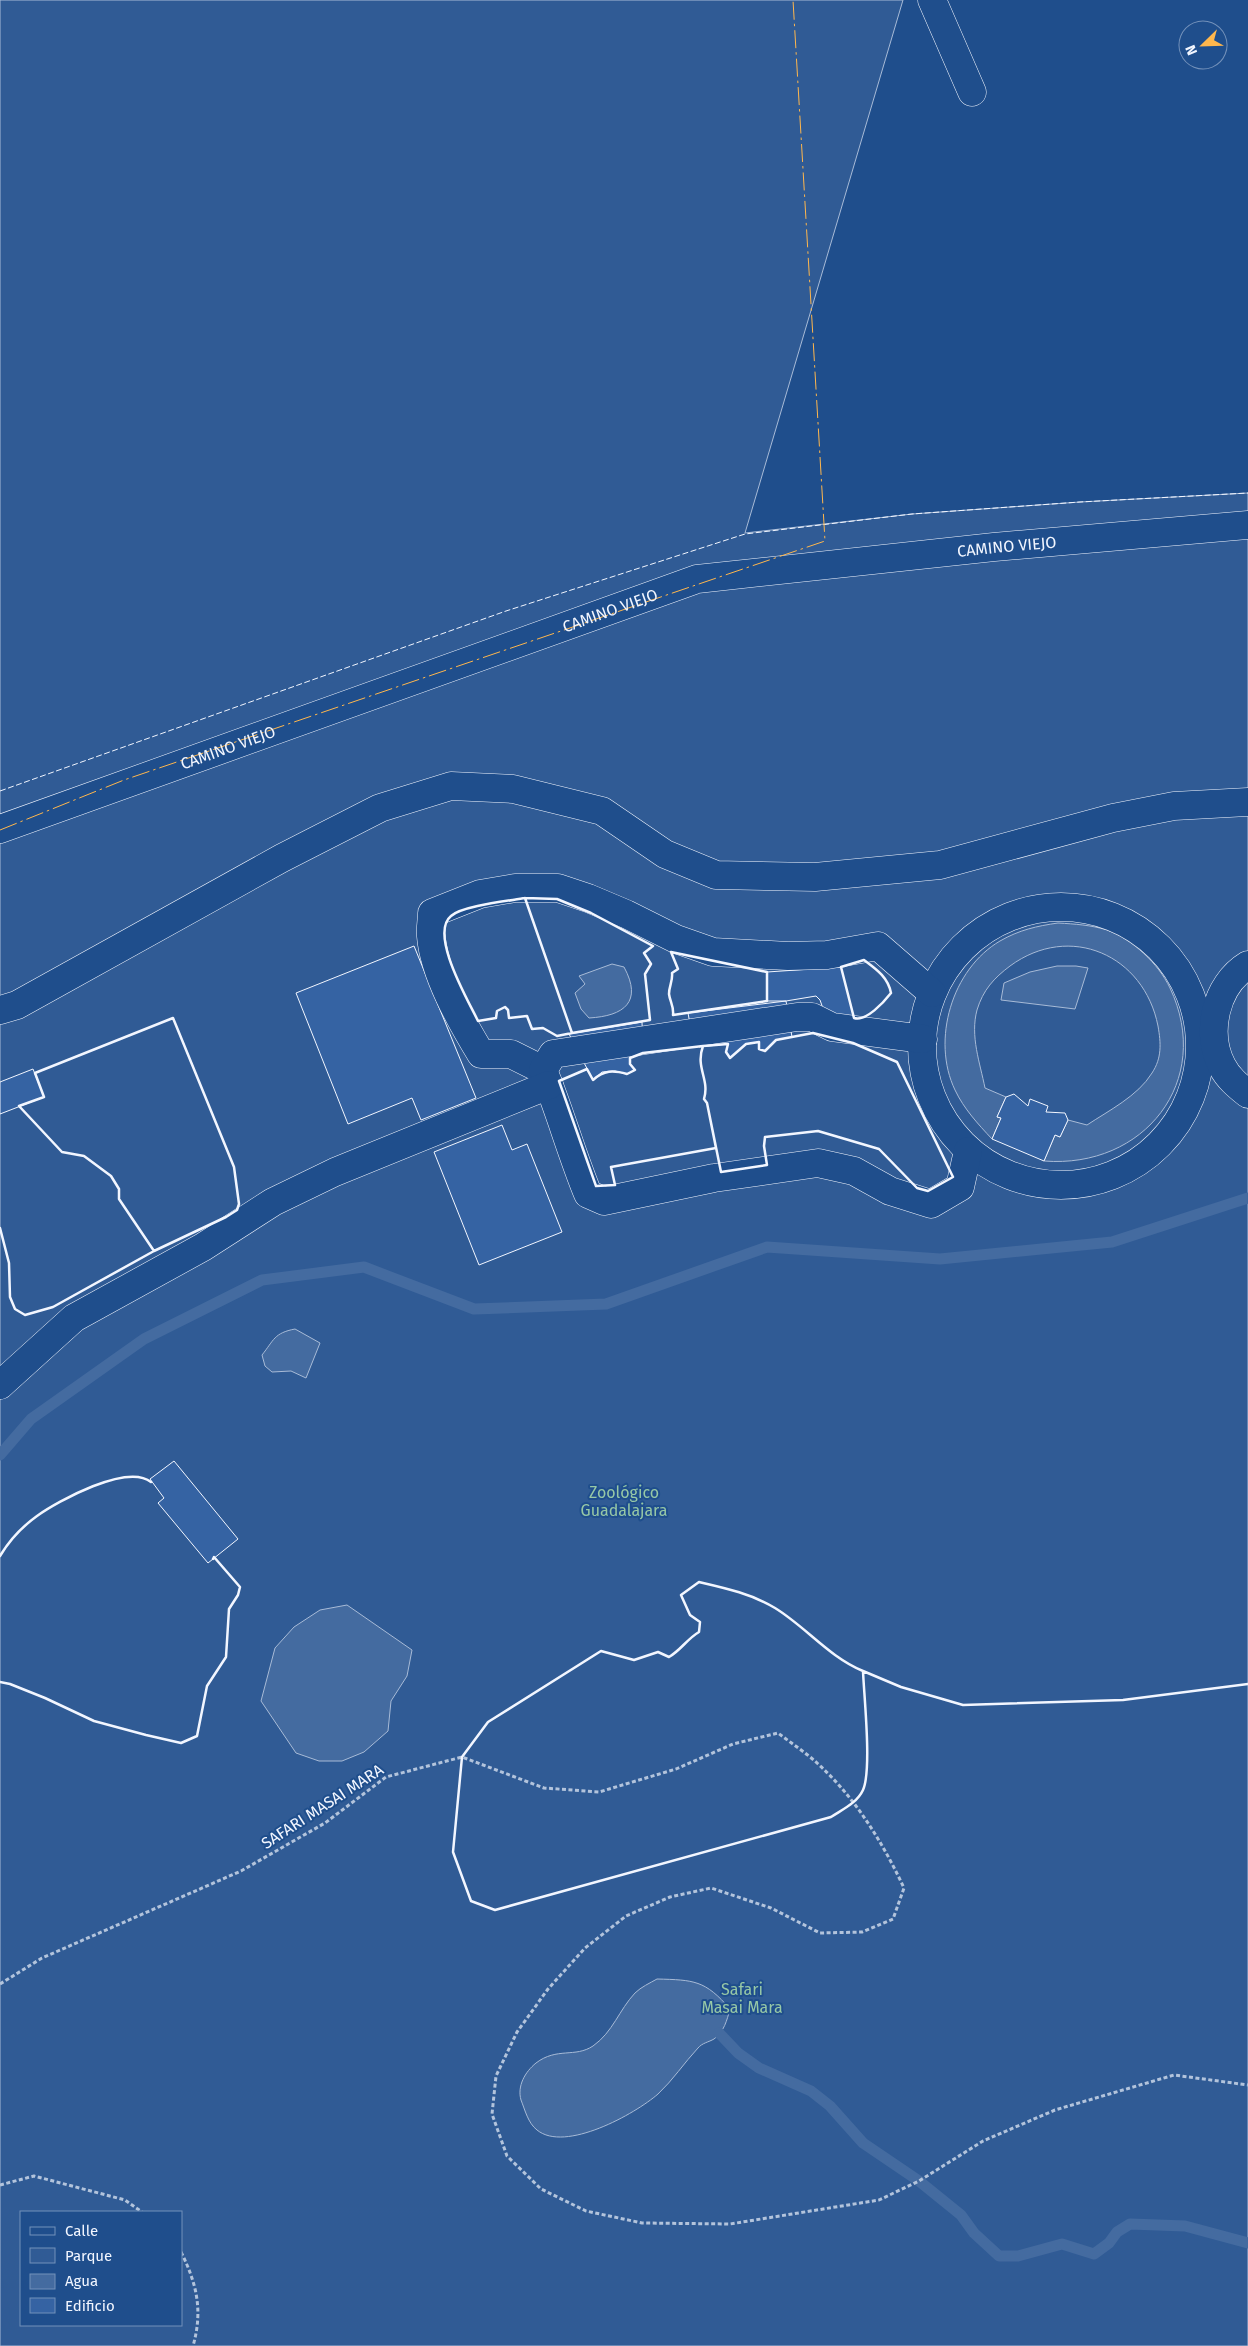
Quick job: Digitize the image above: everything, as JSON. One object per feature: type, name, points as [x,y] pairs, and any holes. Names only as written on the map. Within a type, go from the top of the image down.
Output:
[{"type":"street","points":[[932,0],[972,92]]},
{"type":"street","name":"CAMINO VIEJO","points":[[0,829],[697,579],[994,547],[1248,525]]},
{"type":"street","points":[[0,1010],[17,1005],[282,858],[380,808],[451,786],[512,789],[602,812],[664,854],[716,875],[805,877],[940,865],[1113,818],[1174,806],[1248,802]]},
{"type":"street","points":[[546,1077],[511,1054],[481,1054],[461,1021],[442,977],[430,936],[432,913],[480,894],[515,888],[558,888],[588,898],[626,914],[676,939],[713,952],[788,956],[827,955],[878,946],[932,993]]},
{"type":"street","points":[[1248,965],[1226,986],[1216,1010],[1207,1039],[1190,1100],[1175,1127],[1144,1159],[1105,1180],[1060,1186],[1024,1181],[991,1168],[968,1151],[947,1126],[930,1096],[923,1067],[922,1027],[932,993],[946,967],[962,947],[987,928],[1010,916],[1038,909],[1062,907],[1087,909],[1112,917],[1135,929],[1152,941],[1170,961],[1189,992],[1197,1018],[1207,1039],[1222,1065],[1234,1082],[1248,1094]]},
{"type":"street","points":[[923,1039],[832,1027],[812,1017],[797,1017],[553,1054],[546,1077],[571,1154],[588,1194],[604,1201],[714,1178],[818,1163],[854,1171],[890,1190],[931,1204],[960,1187],[968,1151]]},
{"type":"street","points":[[0,1385],[74,1318],[203,1247],[273,1202],[546,1077]]},
{"type":"path","name":"SAFARI MASAI MARA","points":[[0,1984],[42,1958],[242,1871],[325,1824],[386,1777],[462,1757],[544,1788],[599,1792],[676,1768],[733,1744],[778,1733],[818,1764],[853,1803],[885,1848],[904,1888],[893,1919],[862,1932],[820,1933],[771,1908],[711,1888],[670,1897],[626,1916],[585,1948],[548,1988],[517,2032],[496,2076],[492,2114],[507,2156],[541,2189],[586,2211],[642,2223],[730,2224],[879,2200],[919,2181],[983,2140],[1055,2110],[1174,2075],[1248,2085]]},
{"type":"path","points":[[0,2185],[34,2176],[125,2200],[141,2211]]},
{"type":"path","points":[[182,2254],[194,2278],[199,2325],[193,2346]]},
{"type":"green space","name":"Zoológico Guadalajara","points":[[0,0],[903,0],[745,533],[912,514],[1248,493],[1248,2346],[0,2346]]},
{"type":"water","points":[[1058,923],[1089,926],[1117,934],[1152,961],[1170,988],[1181,1022],[1183,1055],[1176,1086],[1161,1112],[1139,1134],[1112,1150],[1080,1160],[1044,1161],[1055,1135],[1060,1137],[1068,1120],[1087,1125],[1139,1089],[1158,1062],[1160,1050],[1158,1026],[1150,1001],[1137,980],[1121,964],[1101,953],[1080,947],[1056,947],[1033,953],[1010,966],[999,975],[986,990],[979,1003],[975,1020],[975,1040],[985,1088],[1006,1097],[997,1117],[1001,1118],[992,1139],[972,1116],[955,1090],[948,1070],[945,1050],[946,1028],[950,1007],[958,987],[969,969],[983,953],[1000,941],[1028,929]]},
{"type":"water","points":[[612,964],[624,967],[629,979],[631,998],[627,1005],[612,1014],[589,1018],[581,1009],[575,993],[585,984],[579,976]]},
{"type":"water","points":[[1057,966],[1088,968],[1075,1009],[1001,1000],[1004,983],[1030,972]]},
{"type":"water","points":[[295,1329],[320,1343],[306,1378],[291,1371],[272,1372],[265,1366],[262,1355],[278,1335]]},
{"type":"water","points":[[347,1605],[412,1650],[407,1676],[391,1701],[388,1731],[364,1752],[342,1761],[319,1761],[296,1753],[261,1701],[275,1648],[294,1627],[320,1610]]},
{"type":"water","points":[[657,1979],[690,1981],[713,1992],[730,2009],[725,2026],[720,2033],[714,2039],[700,2046],[658,2094],[617,2120],[582,2134],[564,2137],[549,2136],[537,2130],[527,2116],[520,2095],[521,2085],[528,2071],[536,2063],[551,2055],[586,2050],[593,2046],[611,2028],[624,2006],[635,1993]]},
{"type":"building","points":[[414,946],[476,1098],[421,1120],[412,1098],[348,1124],[296,993]]},
{"type":"building","points":[[841,967],[854,1018],[826,1017],[820,1000],[816,996],[786,1001],[767,1001],[767,972]]},
{"type":"building","points":[[786,1001],[792,1037],[776,1040],[765,1051],[759,1049],[759,1042],[746,1044],[730,1058],[726,1052],[728,1044],[699,1047],[688,1013]]},
{"type":"building","points":[[642,1022],[643,1053],[630,1058],[630,1064],[635,1070],[627,1074],[615,1071],[602,1072],[593,1080],[569,1034]]},
{"type":"building","points":[[33,1069],[44,1097],[0,1114],[0,1082]]},
{"type":"building","points":[[1014,1094],[1028,1106],[1030,1099],[1048,1106],[1046,1112],[1065,1113],[1068,1120],[1060,1137],[1055,1135],[1044,1161],[992,1139],[1001,1118],[997,1117],[1006,1097]]},
{"type":"building","points":[[502,1125],[512,1150],[527,1144],[562,1232],[479,1265],[434,1152]]},
{"type":"building","points":[[174,1461],[238,1539],[208,1563],[158,1503],[164,1498],[150,1479]]},
{"type":"waterway","points":[[0,1455],[31,1419],[144,1339],[262,1280],[364,1267],[474,1309],[606,1304],[767,1247],[940,1259],[1112,1242],[1248,1198]]},
{"type":"waterway","points":[[719,2033],[738,2053],[759,2068],[811,2091],[830,2106],[863,2143],[919,2181],[961,2215],[974,2233],[999,2256],[1018,2256],[1062,2244],[1094,2254],[1109,2243],[1117,2232],[1130,2224],[1185,2226],[1248,2243]]},
{"type":"fence","points":[[0,791],[506,611],[745,534],[912,514],[1248,493]]},
{"type":"wall","points":[[525,898],[572,1033],[557,1036],[543,1028],[532,1029],[527,1016],[509,1018],[508,1010],[505,1007],[497,1011],[496,1018],[478,1021],[452,967],[445,937],[445,925],[451,916],[465,909],[525,898]]},
{"type":"wall","points":[[525,898],[557,899],[591,913],[653,946],[644,953],[651,964],[645,974],[650,1020],[572,1033],[525,898]]},
{"type":"wall","points":[[671,952],[767,972],[767,1001],[673,1015],[669,991],[672,973],[678,969],[671,952]]},
{"type":"wall","points":[[864,960],[884,978],[891,993],[869,1014],[864,1017],[854,1018],[841,967],[864,960]]},
{"type":"wall","points":[[173,1018],[234,1167],[239,1204],[237,1210],[226,1217],[154,1251],[119,1199],[119,1189],[111,1176],[84,1156],[62,1152],[19,1106],[44,1097],[35,1073],[173,1018]]},
{"type":"wall","points":[[813,1033],[853,1043],[897,1062],[953,1177],[928,1191],[917,1188],[879,1149],[818,1131],[765,1137],[764,1146],[767,1165],[721,1172],[707,1103],[704,1099],[705,1085],[701,1067],[703,1046],[728,1044],[726,1052],[730,1058],[746,1044],[759,1042],[759,1049],[765,1051],[776,1040],[813,1033]]},
{"type":"wall","points":[[703,1046],[701,1067],[705,1085],[704,1099],[707,1103],[716,1148],[611,1167],[615,1185],[596,1186],[559,1081],[587,1069],[593,1080],[601,1074],[609,1072],[627,1074],[635,1070],[630,1064],[630,1058],[643,1053],[703,1046]]},
{"type":"wall","points":[[0,1228],[9,1263],[10,1297],[15,1309],[25,1315],[53,1307],[154,1251]]},
{"type":"wall","points":[[0,1556],[12,1539],[32,1520],[47,1509],[76,1494],[110,1480],[126,1477],[140,1477],[151,1482]]},
{"type":"wall","points":[[0,1682],[45,1698],[94,1721],[181,1743],[197,1736],[207,1686],[226,1657],[229,1609],[238,1595],[240,1587],[214,1557],[213,1559]]},
{"type":"wall","points":[[699,1582],[738,1592],[766,1603],[786,1616],[839,1658],[863,1671],[867,1766],[866,1780],[860,1795],[831,1817],[495,1910],[471,1901],[453,1852],[462,1757],[488,1722],[601,1651],[634,1660],[658,1652],[669,1657],[699,1632],[700,1622],[690,1615],[681,1595],[699,1582]]},
{"type":"wall","points":[[863,1671],[901,1687],[963,1705],[1123,1700],[1248,1684]]},
{"type":"power","points":[[0,830],[124,780],[825,541],[793,0]]},
{"type":"park label","name":"Safari Masai Mara","points":[[742,1998]]}]
